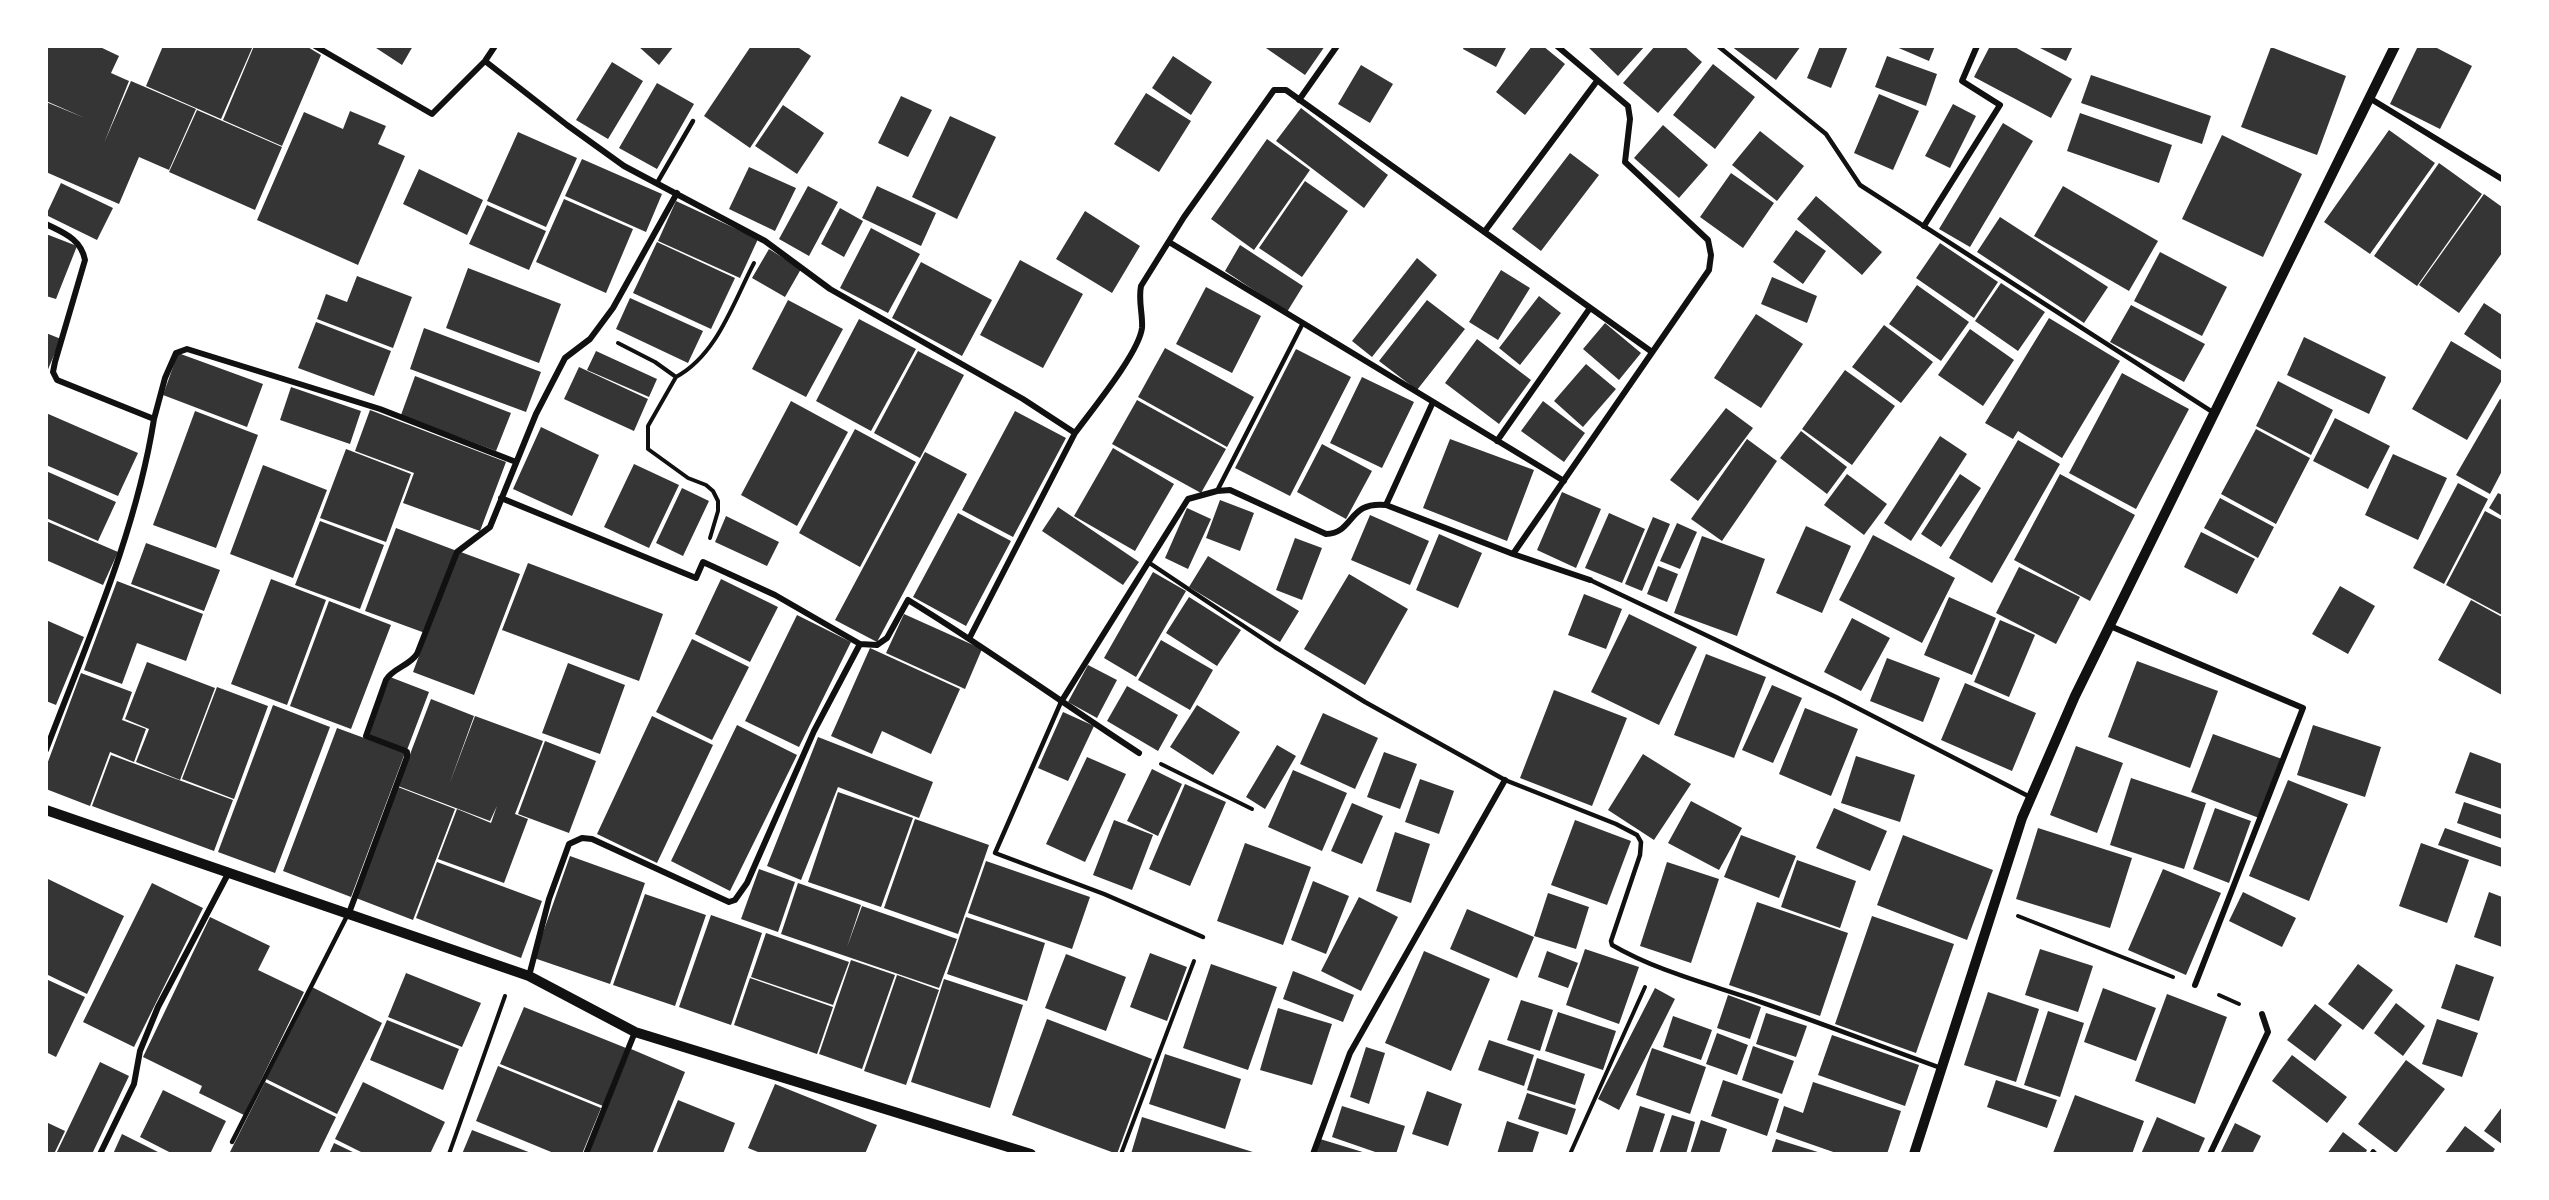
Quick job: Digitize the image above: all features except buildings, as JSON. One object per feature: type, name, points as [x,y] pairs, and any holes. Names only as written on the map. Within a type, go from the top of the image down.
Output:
[{"type":"street","points":[[315,46],[432,114],[485,61],[495,46]]},
{"type":"street","points":[[1299,100],[1337,46]]},
{"type":"street","points":[[1513,554],[1709,270],[1711,255],[1708,240],[1625,162],[1630,119],[1628,106],[1557,46]]},
{"type":"street","points":[[1924,226],[2000,105],[1962,81],[1977,46]]},
{"type":"street","points":[[1914,1154],[2030,797],[2075,696],[2372,99],[2396,46]]},
{"type":"street","points":[[485,61],[624,166],[765,241],[830,289],[1023,399],[1075,433]]},
{"type":"street","points":[[1485,231],[1597,81]]},
{"type":"street","points":[[970,637],[1075,433],[1133,349],[1142,329],[1139,297],[1141,286],[1184,218],[1274,90],[1286,90],[1652,352]]},
{"type":"street","points":[[2372,99],[2502,179]]},
{"type":"street","points":[[349,913],[407,757],[407,752],[366,736],[375,705],[388,677],[413,660],[421,648],[457,552],[490,527],[536,414],[566,358],[596,332],[614,308],[677,193]]},
{"type":"street","points":[[46,224],[77,242],[83,250],[85,260],[55,362],[53,372],[57,380],[154,419]]},
{"type":"street","points":[[1169,242],[1564,481]]},
{"type":"street","points":[[1497,441],[1590,308]]},
{"type":"street","points":[[46,750],[136,505],[148,460],[154,419],[165,378],[176,352],[187,349],[380,409],[516,462]]},
{"type":"street","points":[[1386,505],[1433,402]]},
{"type":"street","points":[[1061,702],[1188,499],[1217,491],[1230,490],[1326,534],[1341,530],[1362,507],[1373,504],[1386,505],[1513,554],[1590,580]]},
{"type":"street","points":[[501,498],[696,578],[703,562],[775,594],[860,644],[877,645],[883,642],[908,600],[970,637],[1061,702],[1139,753]]},
{"type":"street","points":[[2110,626],[2303,708],[2195,986]]},
{"type":"street","points":[[529,976],[549,899],[569,843],[575,840],[592,839],[729,902],[735,900],[747,883],[814,731],[860,644]]},
{"type":"street","points":[[1313,1154],[1350,1053],[1505,780]]},
{"type":"street","points":[[46,810],[230,871],[513,973],[529,976],[635,1032],[1031,1154]]},
{"type":"street","points":[[100,1154],[134,1084],[140,1051],[158,1008],[230,871]]},
{"type":"street","points":[[2210,1154],[2268,1032],[2262,1014]]},
{"type":"street","points":[[586,1154],[635,1032]]},
{"type":"lane","points":[[1718,46],[1826,134],[1860,185],[2216,414]]},
{"type":"lane","points":[[657,183],[693,122]]},
{"type":"lane","points":[[1217,491],[1303,323]]},
{"type":"lane","points":[[1149,562],[1275,647],[1365,702],[1505,780],[1616,824],[1637,835],[1641,843],[1640,855],[1611,941],[1612,945],[1655,966],[1941,1068]]},
{"type":"lane","points":[[1590,580],[1836,697],[2030,797]]},
{"type":"lane","points":[[1061,702],[994,853],[1104,894],[1203,937]]},
{"type":"lane","points":[[232,1142],[349,913]]},
{"type":"path","points":[[703,562],[718,511],[718,501],[706,485],[688,478],[648,449],[648,426],[676,377],[693,366],[715,340],[765,241]]},
{"type":"path","points":[[596,332],[655,362],[676,377]]},
{"type":"path","points":[[1139,753],[1252,809]]},
{"type":"path","points":[[1993,906],[2262,1014]]},
{"type":"path","points":[[1121,1154],[1203,937]]},
{"type":"path","points":[[1570,1154],[1655,966]]},
{"type":"path","points":[[448,1154],[513,973]]},
{"type":"path","points":[[2372,1154],[2373,1152],[2376,1154]]}]
